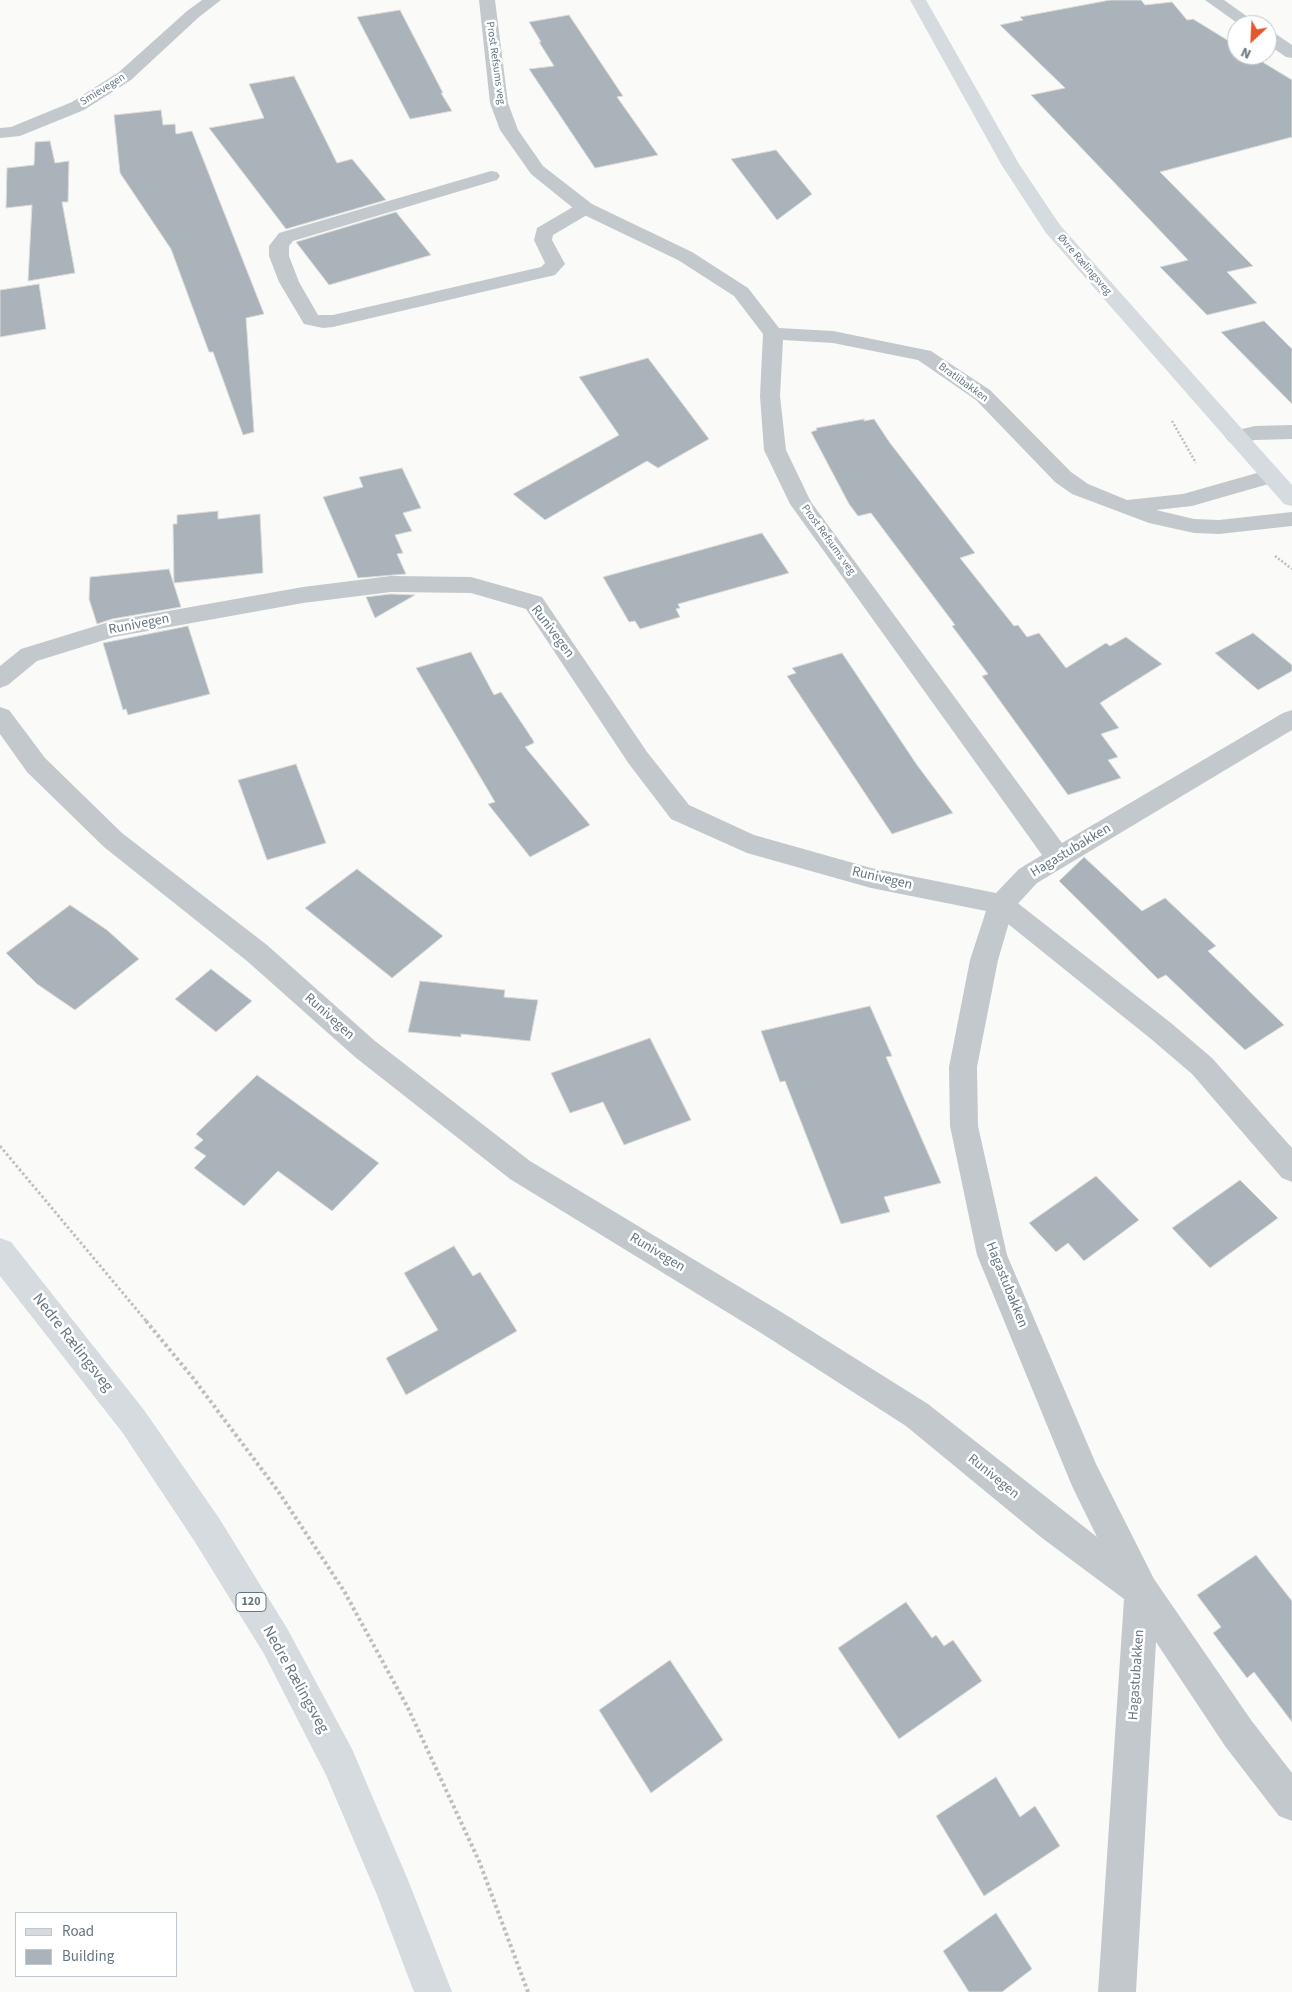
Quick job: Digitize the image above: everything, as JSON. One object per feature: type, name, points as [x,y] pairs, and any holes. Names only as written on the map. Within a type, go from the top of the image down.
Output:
[{"type":"main road","name":"Øvre Rælingsveg","points":[[918,0],[989,129],[1027,192],[1048,221],[1084,265],[1292,499]]},
{"type":"main road","name":"Nedre Rælingsveg","points":[[0,1252],[133,1421],[207,1530],[276,1642],[339,1762],[396,1893],[433,1992]]},
{"type":"street","name":"Smievegen","points":[[0,133],[14,132],[78,106],[125,76],[193,14],[213,0]]},
{"type":"street","name":"Prost Refsums veg","points":[[487,0],[499,103],[510,130],[537,170],[585,208],[685,256],[741,292],[773,334],[770,396],[775,450],[801,504],[1059,858]]},
{"type":"street","points":[[1213,0],[1236,15]]},
{"type":"street","points":[[1277,43],[1292,53]]},
{"type":"street","points":[[491,176],[286,237],[279,246],[279,256],[289,282],[311,320],[323,322],[341,320],[548,271],[554,264],[543,240],[544,232],[585,208]]},
{"type":"street","name":"Bratlibakken","points":[[773,334],[833,337],[924,355],[983,395],[1063,477],[1080,489],[1118,506],[1149,516],[1194,526],[1244,526],[1292,519]]},
{"type":"street","points":[[1236,437],[1255,433],[1292,432]]},
{"type":"street","name":"Bratlibakken","points":[[1118,506],[1166,504],[1184,501],[1271,476]]},
{"type":"street","name":"Runivegen","points":[[0,679],[29,655],[112,629],[303,595],[391,584],[472,584],[534,603],[638,758],[680,812],[746,844],[871,878],[1001,904]]},
{"type":"street","name":"Runivegen","points":[[0,716],[36,765],[113,840],[257,953],[365,1049],[520,1170],[772,1324],[917,1416],[1054,1526],[1142,1591],[1238,1733],[1292,1802]]},
{"type":"street","name":"Hagastubakken","points":[[1117,1992],[1142,1591],[1084,1475],[992,1255],[964,1126],[963,1067],[984,960],[1001,904],[1028,876],[1292,719]]},
{"type":"street","points":[[1001,904],[1161,1031],[1202,1066],[1292,1169]]},
{"type":"path","points":[[0,1146],[193,1378],[278,1491],[344,1591],[408,1708],[479,1861],[528,1992]]},
{"type":"building","points":[[1110,0],[1141,0],[1145,5],[1172,2],[1187,20],[1193,19],[1227,40],[1227,65],[1267,65],[1292,80],[1292,137],[1160,172],[1253,266],[1227,272],[1257,303],[1207,315],[1160,267],[1188,260],[1031,95],[1065,88],[1000,25],[1023,20],[1020,17]]},
{"type":"building","points":[[400,10],[443,93],[441,93],[452,111],[410,119],[357,17]]},
{"type":"building","points":[[569,15],[623,96],[617,97],[658,155],[595,168],[529,69],[554,66],[529,22]]},
{"type":"building","points":[[294,76],[337,163],[352,159],[386,200],[286,229],[209,128],[264,118],[249,84]]},
{"type":"building","points":[[161,110],[163,125],[175,124],[176,134],[192,131],[264,314],[246,318],[254,432],[243,435],[213,352],[209,352],[171,249],[120,173],[114,115]]},
{"type":"building","points":[[50,141],[55,163],[69,161],[68,202],[62,202],[75,273],[28,281],[32,205],[6,208],[7,168],[34,165],[35,142]]},
{"type":"building","points":[[776,150],[812,194],[777,220],[731,159]]},
{"type":"building","points":[[396,212],[431,255],[329,285],[296,242]]},
{"type":"building","points":[[39,284],[46,329],[0,337],[0,290]]},
{"type":"building","points":[[1264,321],[1292,349],[1292,404],[1221,332]]},
{"type":"building","points":[[648,358],[709,439],[658,468],[647,461],[545,520],[513,494],[619,435],[579,377]]},
{"type":"building","points":[[864,419],[864,421],[874,419],[890,443],[975,553],[960,558],[1014,626],[1018,625],[1027,637],[1039,633],[1066,668],[1106,643],[1110,646],[1126,637],[1162,664],[1100,703],[1119,728],[1101,734],[1118,757],[1108,760],[1121,778],[1068,795],[982,676],[988,674],[952,626],[955,625],[871,513],[858,516],[849,504],[811,432],[817,430],[816,428]]},
{"type":"building","points":[[402,468],[421,508],[403,513],[412,531],[395,535],[403,553],[397,554],[406,574],[358,578],[323,497],[363,487],[359,477]]},
{"type":"building","points":[[218,511],[218,519],[260,514],[263,573],[174,583],[173,524],[177,524],[177,515]]},
{"type":"building","points":[[762,533],[789,573],[678,604],[680,608],[676,609],[680,617],[640,629],[635,621],[629,622],[603,577]]},
{"type":"building","points":[[169,569],[181,607],[112,619],[97,624],[89,599],[90,577]]},
{"type":"building","points":[[391,594],[415,595],[375,618],[366,597]]},
{"type":"building","points":[[188,626],[210,694],[128,715],[126,709],[123,710],[103,643]]},
{"type":"building","points":[[1253,633],[1292,665],[1292,671],[1258,690],[1215,653]]},
{"type":"building","points":[[471,652],[494,695],[501,692],[533,740],[534,743],[525,747],[590,825],[530,857],[488,804],[495,802],[416,668]]},
{"type":"building","points":[[842,653],[917,765],[953,813],[892,834],[787,676],[796,673],[792,668]]},
{"type":"building","points":[[296,764],[326,843],[267,860],[238,780]]},
{"type":"building","points":[[1084,857],[1142,911],[1165,898],[1216,946],[1208,951],[1284,1025],[1245,1050],[1166,975],[1158,979],[1059,881]]},
{"type":"building","points":[[357,869],[443,936],[392,978],[305,908]]},
{"type":"building","points":[[70,905],[107,930],[139,959],[75,1010],[37,984],[6,953]]},
{"type":"building","points":[[211,969],[252,1001],[216,1032],[175,999]]},
{"type":"building","points":[[420,981],[505,990],[504,997],[538,1000],[530,1041],[461,1034],[461,1037],[408,1032]]},
{"type":"building","points":[[870,1006],[892,1056],[886,1057],[941,1183],[884,1197],[890,1212],[841,1224],[785,1081],[780,1082],[761,1031]]},
{"type":"building","points":[[650,1038],[691,1120],[624,1145],[603,1102],[570,1113],[551,1073]]},
{"type":"building","points":[[257,1075],[379,1163],[332,1211],[278,1171],[244,1206],[194,1168],[206,1156],[194,1148],[203,1140],[196,1134]]},
{"type":"building","points":[[1096,1176],[1139,1220],[1084,1261],[1068,1243],[1056,1252],[1029,1223]]},
{"type":"building","points":[[1240,1180],[1278,1218],[1210,1268],[1172,1228]]},
{"type":"building","points":[[454,1246],[473,1276],[480,1272],[517,1331],[406,1395],[386,1358],[438,1330],[404,1273]]},
{"type":"building","points":[[1256,1555],[1292,1601],[1292,1722],[1254,1672],[1247,1678],[1213,1633],[1221,1627],[1197,1595]]},
{"type":"building","points":[[906,1602],[932,1638],[936,1635],[944,1646],[953,1640],[982,1681],[899,1739],[838,1648]]},
{"type":"building","points":[[670,1660],[723,1740],[651,1793],[599,1710]]},
{"type":"building","points":[[996,1777],[1020,1817],[1035,1806],[1060,1846],[984,1896],[936,1816]]},
{"type":"building","points":[[996,1913],[1032,1969],[1002,1992],[969,1992],[943,1951]]}]
